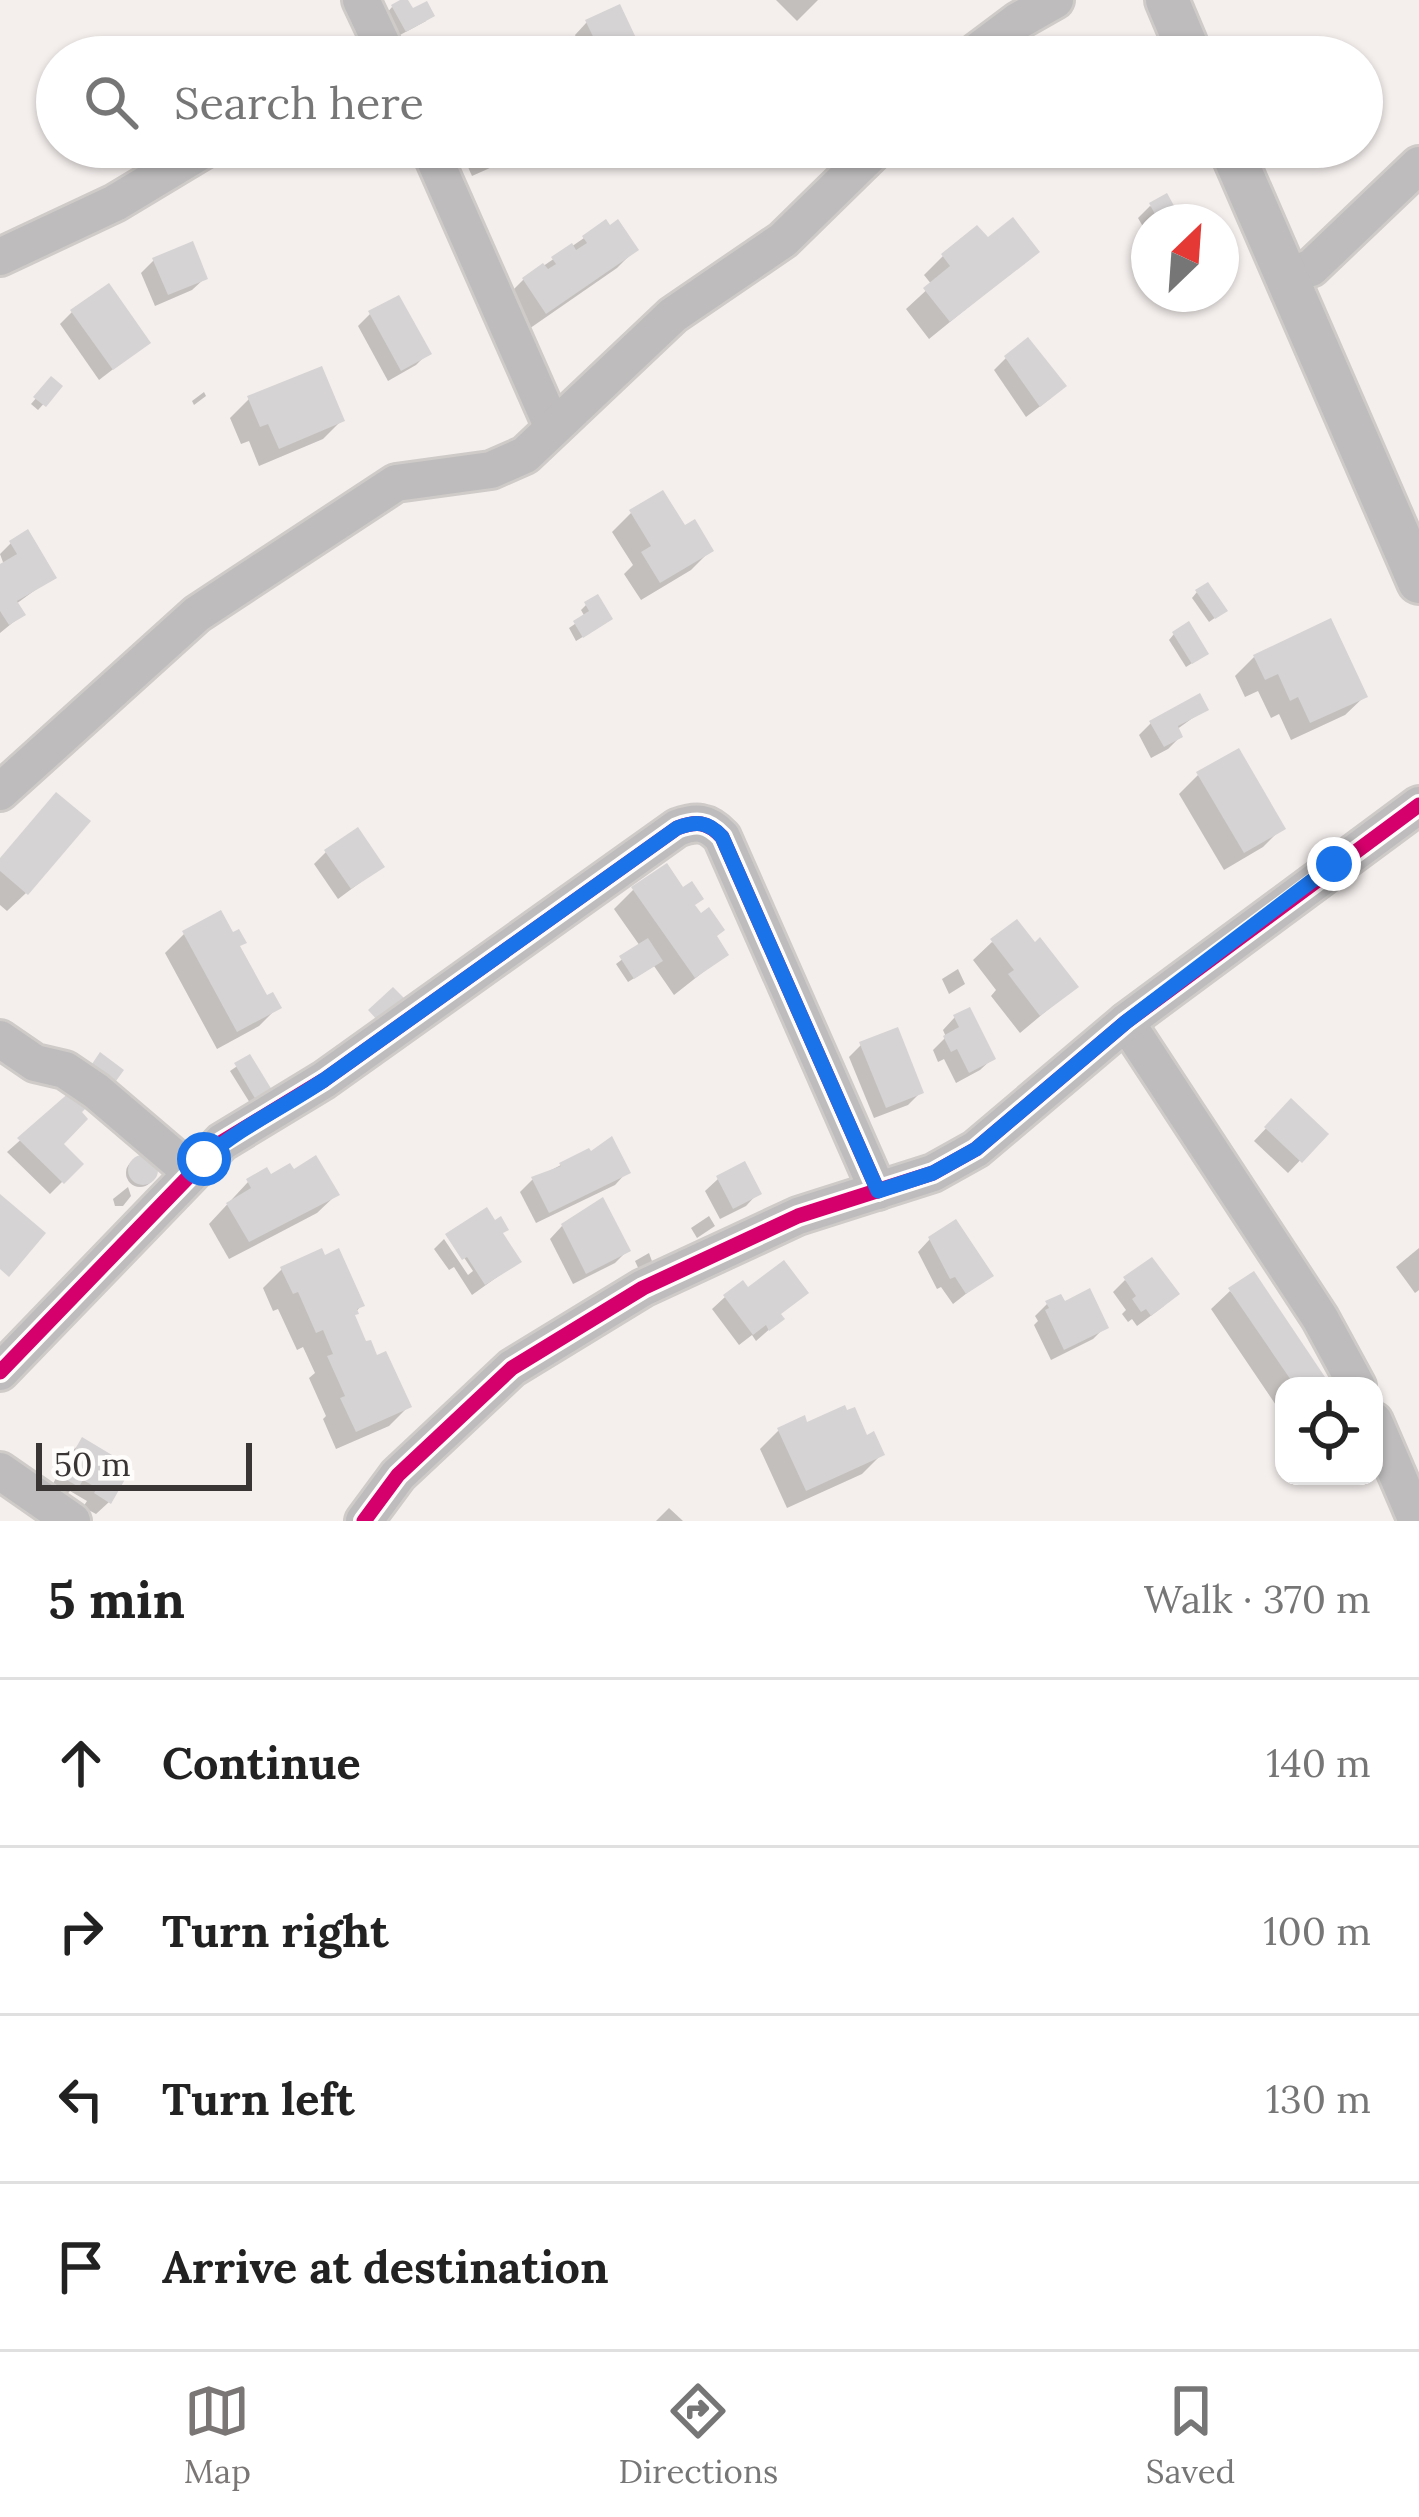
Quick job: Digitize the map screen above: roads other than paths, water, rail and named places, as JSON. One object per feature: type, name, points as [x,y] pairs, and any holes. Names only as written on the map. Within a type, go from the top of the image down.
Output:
[{"type":"street","points":[[362,0],[378,36]]},
{"type":"street","points":[[1001,36],[1055,0]]},
{"type":"street","points":[[1167,0],[1183,36]]},
{"type":"street","points":[[1285,276],[1311,268],[1419,165]]},
{"type":"street","points":[[0,256],[115,203],[173,168]]},
{"type":"street","points":[[438,168],[553,428]]},
{"type":"street","points":[[0,792],[197,614],[396,483],[491,470],[525,455],[673,315],[783,240],[857,168]]},
{"type":"street","points":[[1239,168],[1419,582]]},
{"type":"street","points":[[364,1521],[398,1475],[512,1369],[643,1288],[798,1216],[933,1173],[976,1149],[1126,1022],[1419,805]]},
{"type":"street","points":[[0,1372],[191,1172],[241,1128],[274,1114],[677,828],[694,822],[714,828],[722,837],[878,1191]]},
{"type":"street","points":[[1126,1022],[1320,1318],[1352,1377]]},
{"type":"street","points":[[0,1039],[35,1063],[65,1070],[96,1091],[191,1172]]},
{"type":"street","points":[[1383,1442],[1417,1521]]},
{"type":"street","points":[[0,1471],[72,1521]]}]
